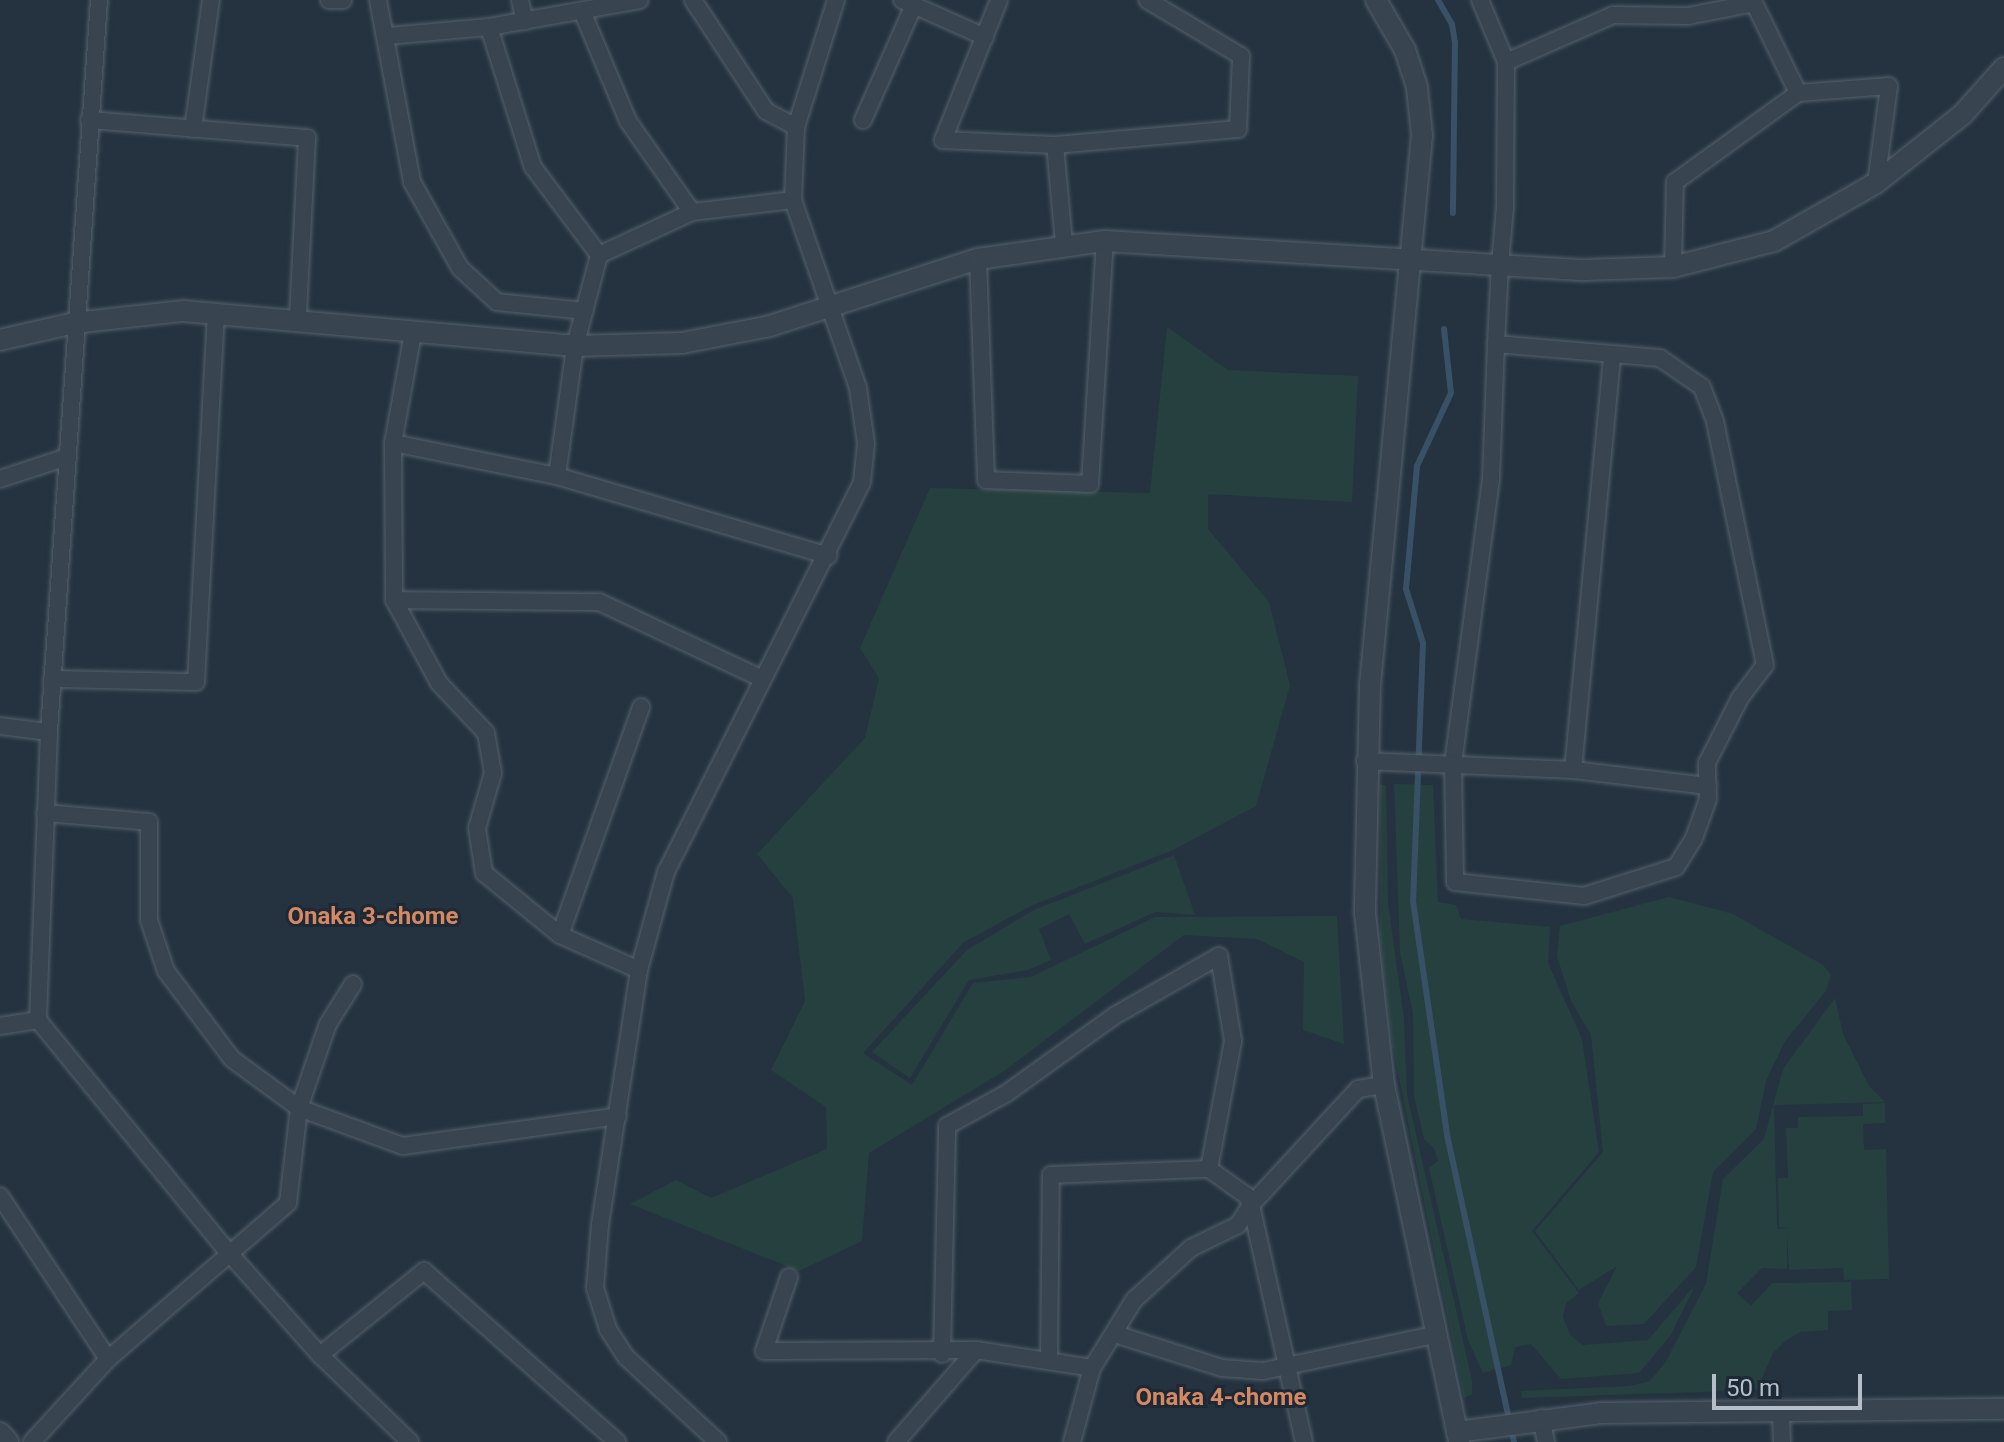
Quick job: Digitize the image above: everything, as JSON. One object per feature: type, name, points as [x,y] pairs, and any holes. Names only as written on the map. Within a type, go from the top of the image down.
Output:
[{"type":"street","points":[[99,0],[74,323],[52,679],[38,1020],[229,1253],[320,1355],[410,1442]]},
{"type":"street","points":[[193,129],[211,0]]},
{"type":"street","points":[[329,0],[343,0]]},
{"type":"street","points":[[378,0],[388,36],[412,182],[460,268],[497,302],[585,311]]},
{"type":"street","points":[[520,0],[525,21]]},
{"type":"street","points":[[388,36],[489,27],[640,0]]},
{"type":"street","points":[[693,0],[766,111],[796,127]]},
{"type":"street","points":[[999,0],[943,140],[1055,145],[1238,129],[1241,56],[1147,0]]},
{"type":"street","points":[[1376,0],[1405,50],[1417,88],[1422,135],[1365,761],[1365,913],[1384,1085],[1434,1335],[1458,1437],[1478,1427],[1533,1419],[1667,1411],[1781,1413],[2004,1409]]},
{"type":"street","points":[[1480,0],[1506,62],[1491,479],[1453,763],[1455,882],[1584,896],[1676,867],[1694,838],[1708,786],[1707,763],[1740,698],[1765,665],[1715,421],[1702,387],[1681,368],[1660,358],[1496,344]]},
{"type":"street","points":[[718,1442],[626,1357],[608,1329],[595,1288],[639,970],[666,872],[828,556],[862,482],[866,443],[858,388],[833,307],[793,200],[796,127],[831,2]]},
{"type":"street","points":[[863,120],[908,3],[985,37]]},
{"type":"street","points":[[1506,62],[1610,7],[1688,16],[1754,3],[1798,93]]},
{"type":"street","points":[[582,11],[628,121],[692,212]]},
{"type":"street","points":[[489,27],[533,167],[599,255]]},
{"type":"street","points":[[0,340],[74,323],[216,313],[298,318],[413,333],[575,346],[682,343],[833,307],[978,259],[1064,244],[1105,241],[1411,261],[1673,267],[1774,241],[1876,183],[1963,114],[2004,68]]},
{"type":"street","points":[[1673,267],[1675,182],[1798,93],[1889,86],[1876,183]]},
{"type":"street","points":[[89,120],[307,138],[298,318]]},
{"type":"street","points":[[1055,145],[1064,244]]},
{"type":"street","points":[[599,255],[692,212],[793,200]]},
{"type":"street","points":[[978,259],[986,480],[1090,484],[1105,241]]},
{"type":"street","points":[[557,476],[575,346],[599,255]]},
{"type":"street","points":[[52,679],[196,682],[216,313]]},
{"type":"street","points":[[413,333],[393,443],[394,600],[439,683],[486,733],[493,773],[477,828],[484,873],[560,935],[639,970]]},
{"type":"street","points":[[1573,770],[1612,354]]},
{"type":"street","points":[[393,443],[557,476],[828,556]]},
{"type":"street","points":[[0,479],[67,457]]},
{"type":"street","points":[[394,600],[599,602],[763,679]]},
{"type":"street","points":[[560,935],[641,707]]},
{"type":"street","points":[[0,726],[49,732]]},
{"type":"street","points":[[1365,761],[1573,770],[1708,786]]},
{"type":"street","points":[[45,813],[149,822],[149,920],[166,971],[232,1059],[299,1108],[403,1146],[618,1116]]},
{"type":"street","points":[[942,1354],[947,1126],[1007,1093],[1114,1016],[1219,956],[1233,1041],[1209,1169]]},
{"type":"street","points":[[32,1442],[108,1359],[288,1203],[299,1108],[328,1024],[353,984]]},
{"type":"street","points":[[0,1026],[38,1020]]},
{"type":"street","points":[[1072,1442],[1092,1368],[1134,1300],[1191,1248],[1238,1225],[1251,1205],[1358,1089],[1384,1085]]},
{"type":"street","points":[[1049,1360],[1051,1175],[1209,1169],[1247,1196],[1251,1205],[1284,1364],[1304,1442]]},
{"type":"street","points":[[0,1196],[108,1359]]},
{"type":"street","points":[[320,1355],[424,1271],[617,1442]]},
{"type":"street","points":[[789,1277],[764,1351],[942,1354],[976,1350],[1092,1368]]},
{"type":"street","points":[[1115,1334],[1222,1368],[1263,1371],[1284,1364],[1434,1335]]},
{"type":"street","points":[[896,1442],[976,1350]]},
{"type":"street","points":[[1781,1413],[1782,1442]]},
{"type":"street","points":[[1533,1419],[1546,1442]]},
{"type":"street","points":[[0,1433],[8,1442]]},
{"type":"green space","points":[[1167,327],[1228,370],[1358,376],[1352,502],[1208,494],[1208,529],[1269,602],[1290,685],[1256,806],[1173,850],[1033,905],[964,942],[863,1053],[912,1085],[973,983],[1031,977],[1155,917],[1337,916],[1344,1044],[1303,1030],[1304,962],[1257,939],[1184,935],[1004,1071],[869,1153],[862,1241],[799,1271],[630,1204],[676,1180],[711,1198],[827,1149],[826,1107],[771,1070],[805,1001],[793,898],[757,854],[865,738],[879,678],[860,648],[930,488],[1150,493]]},
{"type":"green space","points":[[1394,784],[1433,785],[1438,902],[1456,905],[1461,919],[1550,927],[1548,963],[1582,1039],[1599,1152],[1532,1231],[1579,1293],[1566,1303],[1563,1317],[1570,1335],[1583,1345],[1648,1340],[1695,1285],[1671,1335],[1639,1373],[1561,1379],[1531,1344],[1515,1347],[1511,1365],[1483,1373],[1468,1340],[1429,1168],[1438,1161],[1434,1148],[1424,1139],[1414,1096],[1413,1014],[1400,952]]},
{"type":"green space","points":[[1380,785],[1386,785],[1388,902],[1404,1019],[1407,1095],[1472,1380],[1472,1394],[1464,1398],[1392,1043],[1380,939]]},
{"type":"green space","points":[[1174,855],[1195,915],[1155,912],[1085,944],[1069,914],[1039,929],[1051,960],[1028,970],[969,980],[910,1078],[872,1052],[967,950],[1034,910]]},
{"type":"green space","points":[[1669,897],[1733,914],[1823,965],[1831,975],[1826,991],[1785,1041],[1766,1081],[1756,1129],[1713,1172],[1696,1267],[1644,1324],[1606,1326],[1598,1303],[1617,1266],[1579,1290],[1535,1231],[1603,1152],[1591,1035],[1571,1001],[1557,956],[1560,926]]},
{"type":"green space","points":[[1835,998],[1843,1034],[1869,1086],[1885,1102],[1774,1105],[1777,1229],[1788,1228],[1779,1227],[1778,1178],[1788,1178],[1786,1128],[1798,1128],[1798,1117],[1863,1116],[1863,1104],[1885,1103],[1885,1123],[1863,1124],[1864,1150],[1886,1149],[1889,1279],[1844,1280],[1843,1268],[1789,1270],[1787,1232],[1787,1269],[1762,1268],[1737,1293],[1751,1306],[1772,1283],[1851,1282],[1852,1310],[1828,1311],[1828,1330],[1800,1332],[1784,1342],[1773,1353],[1757,1390],[1522,1398],[1521,1391],[1629,1386],[1650,1381],[1665,1363],[1706,1284],[1723,1179],[1764,1139],[1783,1069]]},
{"type":"waterway","points":[[1438,0],[1452,24],[1455,42],[1453,213]]},
{"type":"waterway","points":[[1444,329],[1451,393],[1417,466],[1406,589],[1423,643],[1413,901],[1447,1135],[1514,1442]]},
{"type":"district","name":"Onaka 3-chome","points":[[373,917]]},
{"type":"district","name":"Onaka 4-chome","points":[[1221,1398]]}]
